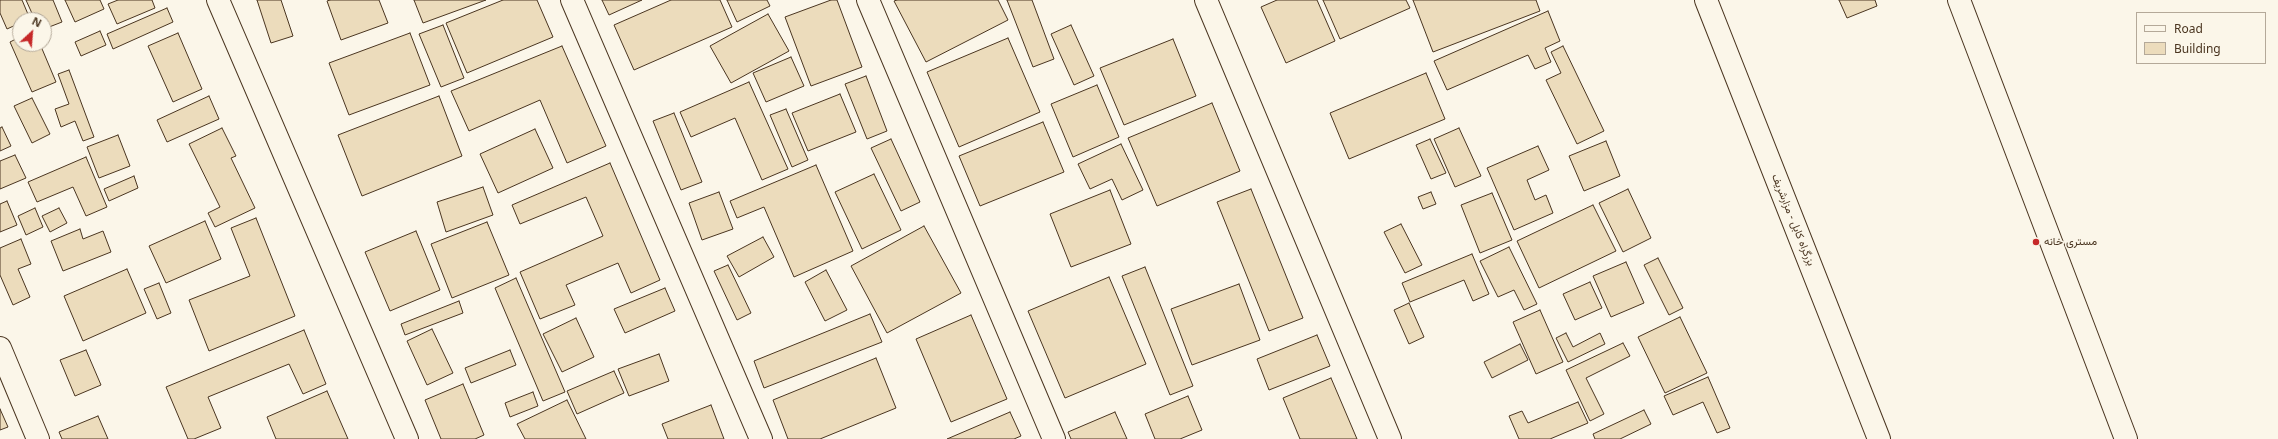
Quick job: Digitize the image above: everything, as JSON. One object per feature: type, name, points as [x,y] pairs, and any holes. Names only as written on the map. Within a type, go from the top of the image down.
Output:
[{"type":"main road","points":[[218,0],[407,439]]},
{"type":"main road","points":[[572,0],[761,439]]},
{"type":"main road","points":[[868,0],[1054,439]]},
{"type":"main road","points":[[1206,0],[1390,439]]},
{"type":"main road","name":"بزرگراه کابل - مزارشریف","points":[[1706,0],[1880,439]]},
{"type":"main road","points":[[1959,0],[2126,439]]},
{"type":"main road","points":[[0,348],[38,439]]},
{"type":"building","points":[[0,0],[22,0],[27,12],[12,12],[12,27],[7,29],[0,13]]},
{"type":"building","points":[[26,0],[53,0],[62,22],[52,26],[52,12],[31,12]]},
{"type":"building","points":[[65,0],[100,0],[104,9],[75,22]]},
{"type":"building","points":[[118,0],[152,0],[155,8],[117,24],[108,4]]},
{"type":"building","points":[[257,0],[281,0],[293,36],[271,43]]},
{"type":"building","points":[[379,0],[388,23],[341,40],[327,1]]},
{"type":"building","points":[[414,0],[486,0],[423,23]]},
{"type":"building","points":[[503,0],[537,0],[553,37],[467,73],[446,23]]},
{"type":"building","points":[[602,0],[642,0],[609,15]]},
{"type":"building","points":[[671,0],[720,0],[732,27],[634,70],[614,25]]},
{"type":"building","points":[[727,0],[767,0],[770,6],[737,22]]},
{"type":"building","points":[[831,0],[837,0],[862,67],[811,86],[785,17]]},
{"type":"building","points":[[998,0],[1008,20],[926,62],[894,1]]},
{"type":"building","points":[[1007,0],[1032,0],[1054,59],[1033,67]]},
{"type":"building","points":[[1277,0],[1317,0],[1335,41],[1286,63],[1261,7]]},
{"type":"building","points":[[1323,0],[1406,0],[1410,8],[1340,39]]},
{"type":"building","points":[[1413,0],[1536,0],[1540,11],[1433,52]]},
{"type":"building","points":[[1839,0],[1875,0],[1877,6],[1847,18]]},
{"type":"building","points":[[167,8],[173,22],[113,49],[107,34]]},
{"type":"building","points":[[1548,11],[1560,41],[1545,48],[1551,62],[1535,69],[1528,55],[1447,90],[1434,61]]},
{"type":"building","points":[[768,14],[789,51],[731,83],[710,46]]},
{"type":"building","points":[[443,25],[464,78],[441,87],[419,34]]},
{"type":"building","points":[[1071,25],[1094,76],[1074,85],[1051,34]]},
{"type":"building","points":[[100,31],[106,45],[81,56],[75,42]]},
{"type":"building","points":[[178,33],[202,89],[173,102],[148,46]]},
{"type":"building","points":[[410,33],[430,85],[349,115],[329,63]]},
{"type":"building","points":[[1008,38],[1040,112],[959,147],[927,72]]},
{"type":"building","points":[[1173,39],[1196,96],[1124,125],[1100,68]]},
{"type":"building","points":[[562,46],[606,146],[567,163],[540,100],[469,131],[451,91]]},
{"type":"building","points":[[1563,46],[1604,131],[1577,144],[1546,80],[1561,73],[1551,52]]},
{"type":"building","points":[[14,52],[43,52],[56,82],[32,92]]},
{"type":"building","points":[[791,57],[804,86],[766,102],[753,73]]},
{"type":"building","points":[[69,70],[94,137],[83,141],[75,121],[61,127],[55,109],[69,104],[58,74]]},
{"type":"building","points":[[1426,73],[1445,119],[1349,159],[1330,113]]},
{"type":"building","points":[[866,76],[887,131],[867,139],[845,84]]},
{"type":"building","points":[[749,82],[788,169],[762,180],[735,118],[691,137],[680,112]]},
{"type":"building","points":[[1097,85],[1119,137],[1073,157],[1051,104]]},
{"type":"building","points":[[840,94],[856,132],[808,151],[792,113]]},
{"type":"building","points":[[209,96],[219,119],[167,142],[157,120]]},
{"type":"building","points":[[439,96],[462,156],[362,196],[338,135]]},
{"type":"building","points":[[32,98],[50,134],[32,143],[14,106]]},
{"type":"building","points":[[1212,103],[1240,171],[1157,206],[1128,138]]},
{"type":"building","points":[[786,109],[808,160],[792,167],[770,115]]},
{"type":"building","points":[[674,113],[702,182],[681,190],[653,121]]},
{"type":"building","points":[[1043,122],[1064,172],[980,206],[959,156]]},
{"type":"building","points":[[2,127],[11,146],[0,151],[0,128]]},
{"type":"building","points":[[222,128],[236,156],[231,158],[255,208],[215,227],[208,213],[220,207],[189,144]]},
{"type":"building","points":[[1459,128],[1481,176],[1455,187],[1434,139]]},
{"type":"building","points":[[535,129],[553,168],[498,193],[480,154]]},
{"type":"building","points":[[118,135],[130,166],[99,178],[87,147]]},
{"type":"building","points":[[891,139],[920,202],[901,211],[871,148]]},
{"type":"building","points":[[1430,139],[1446,173],[1431,179],[1416,145]]},
{"type":"building","points":[[1606,141],[1620,176],[1584,191],[1569,156]]},
{"type":"building","points":[[1121,144],[1143,190],[1122,200],[1112,179],[1090,189],[1078,164]]},
{"type":"building","points":[[1538,146],[1549,170],[1527,180],[1535,200],[1546,195],[1553,213],[1514,230],[1487,168]]},
{"type":"building","points":[[15,155],[26,178],[0,189],[0,161]]},
{"type":"building","points":[[86,157],[107,207],[86,216],[73,187],[37,202],[28,182]]},
{"type":"building","points":[[610,163],[660,280],[631,293],[618,263],[566,285],[575,305],[540,319],[520,272],[603,236],[586,197],[520,224],[512,205]]},
{"type":"building","points":[[816,165],[853,251],[794,277],[764,207],[737,218],[730,201]]},
{"type":"building","points":[[874,174],[901,230],[862,249],[835,192]]},
{"type":"building","points":[[134,176],[138,188],[109,201],[104,189]]},
{"type":"building","points":[[483,187],[493,215],[446,232],[437,202]]},
{"type":"building","points":[[1251,189],[1303,318],[1269,331],[1217,202]]},
{"type":"building","points":[[1628,189],[1651,238],[1623,252],[1599,203]]},
{"type":"building","points":[[1110,190],[1131,244],[1071,267],[1050,214]]},
{"type":"building","points":[[719,192],[733,229],[702,240],[689,203]]},
{"type":"building","points":[[1431,192],[1436,204],[1423,209],[1418,197]]},
{"type":"building","points":[[1492,193],[1512,240],[1480,253],[1461,205]]},
{"type":"building","points":[[7,201],[17,225],[0,232],[0,204]]},
{"type":"building","points":[[1593,205],[1616,251],[1539,288],[1517,241]]},
{"type":"building","points":[[35,208],[43,227],[26,235],[18,216]]},
{"type":"building","points":[[59,208],[67,223],[50,232],[42,216]]},
{"type":"building","points":[[256,218],[295,316],[209,351],[189,300],[250,276],[231,228]]},
{"type":"building","points":[[205,221],[221,259],[166,283],[149,246]]},
{"type":"building","points":[[487,222],[509,275],[452,298],[431,244]]},
{"type":"building","points":[[1401,224],[1422,265],[1405,273],[1384,232]]},
{"type":"building","points":[[924,226],[961,293],[887,333],[851,266]]},
{"type":"building","points":[[80,229],[83,239],[103,231],[111,252],[63,271],[51,241]]},
{"type":"building","points":[[416,231],[440,290],[390,311],[365,252]]},
{"type":"building","points":[[763,237],[774,257],[739,277],[727,256]]},
{"type":"building","points":[[21,239],[31,264],[18,269],[30,297],[13,305],[0,275],[0,248]]},
{"type":"building","points":[[1509,247],[1537,304],[1524,310],[1514,290],[1498,297],[1480,261]]},
{"type":"building","points":[[1472,254],[1489,294],[1473,301],[1464,280],[1410,302],[1402,283]]},
{"type":"building","points":[[1658,258],[1683,308],[1669,315],[1644,265]]},
{"type":"building","points":[[1626,262],[1644,303],[1611,317],[1593,276]]},
{"type":"building","points":[[728,265],[751,313],[737,320],[714,271]]},
{"type":"building","points":[[1145,267],[1193,386],[1170,395],[1122,276]]},
{"type":"building","points":[[127,269],[146,313],[83,341],[64,296]]},
{"type":"building","points":[[826,270],[847,310],[825,321],[805,282]]},
{"type":"building","points":[[1109,277],[1146,364],[1065,398],[1028,311]]},
{"type":"building","points":[[516,278],[565,392],[543,401],[495,288]]},
{"type":"building","points":[[1590,282],[1602,308],[1575,320],[1563,294]]},
{"type":"building","points":[[159,283],[171,313],[157,319],[144,289]]},
{"type":"building","points":[[1239,284],[1260,340],[1192,365],[1171,309]]},
{"type":"building","points":[[665,288],[675,311],[625,333],[614,309]]},
{"type":"building","points":[[459,301],[463,313],[405,335],[401,324]]},
{"type":"building","points":[[1409,303],[1424,337],[1409,344],[1394,310]]},
{"type":"building","points":[[1540,310],[1563,362],[1536,374],[1513,322]]},
{"type":"building","points":[[870,314],[882,342],[764,388],[754,361]]},
{"type":"building","points":[[971,315],[1007,399],[951,422],[916,339]]},
{"type":"building","points":[[1680,317],[1707,373],[1665,393],[1638,337]]},
{"type":"building","points":[[576,318],[594,357],[562,372],[543,334]]},
{"type":"building","points":[[432,329],[453,373],[427,385],[407,341]]},
{"type":"building","points":[[304,330],[326,384],[303,394],[289,364],[208,397],[221,428],[194,439],[188,439],[166,387]]},
{"type":"building","points":[[1566,333],[1573,347],[1600,333],[1605,344],[1568,362],[1556,338]]},
{"type":"building","points":[[1317,335],[1330,366],[1269,390],[1257,359]]},
{"type":"building","points":[[1623,343],[1630,356],[1586,378],[1604,414],[1590,421],[1566,370]]},
{"type":"building","points":[[1520,344],[1528,360],[1492,378],[1484,362]]},
{"type":"building","points":[[86,350],[101,385],[75,396],[60,360]]},
{"type":"building","points":[[510,350],[516,365],[471,383],[465,368]]},
{"type":"building","points":[[659,354],[669,381],[629,396],[618,369]]},
{"type":"building","points":[[876,358],[896,408],[820,439],[788,439],[773,400]]},
{"type":"building","points":[[614,371],[624,393],[577,414],[567,391]]},
{"type":"building","points":[[1708,377],[1730,428],[1717,433],[1703,402],[1673,415],[1664,396]]},
{"type":"building","points":[[1331,378],[1357,439],[1300,439],[1283,398]]},
{"type":"building","points":[[463,384],[484,435],[475,439],[441,439],[425,400]]},
{"type":"building","points":[[327,391],[348,439],[276,439],[267,417]]},
{"type":"building","points":[[533,392],[538,406],[510,417],[505,403]]},
{"type":"building","points":[[1188,396],[1202,430],[1180,439],[1155,439],[1145,414]]},
{"type":"building","points":[[567,400],[586,439],[525,439],[517,424]]},
{"type":"building","points":[[1578,402],[1588,423],[1550,439],[1519,439],[1509,416],[1522,411],[1528,423]]},
{"type":"building","points":[[711,405],[724,439],[668,439],[662,424]]},
{"type":"building","points":[[0,409],[8,427],[0,430]]},
{"type":"building","points":[[1644,410],[1651,424],[1620,439],[1595,439],[1593,434]]},
{"type":"building","points":[[1010,412],[1021,436],[1014,439],[947,439]]},
{"type":"building","points":[[1115,412],[1127,439],[1071,439],[1068,432]]},
{"type":"building","points":[[98,416],[108,439],[62,439],[59,432]]},
{"type":"place","name":"مستری خانه","points":[[2036,242]]}]
